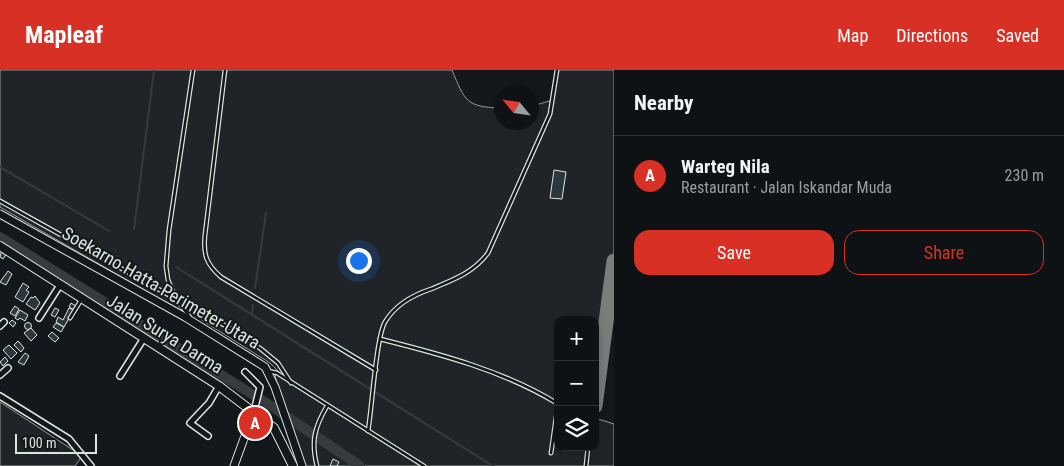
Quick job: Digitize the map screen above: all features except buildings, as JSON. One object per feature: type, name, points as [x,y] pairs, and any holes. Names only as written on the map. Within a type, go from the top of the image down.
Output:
[{"type":"main road","name":"Soekarno Hatta Perimeter Utara","points":[[0,214],[192,321],[258,361],[268,371],[302,466]]},
{"type":"main road","name":"Jalan Surya Darma","points":[[0,246],[255,407],[279,434],[293,466]]},
{"type":"main road","points":[[234,466],[255,407]]},
{"type":"street","points":[[39,318],[60,285]]},
{"type":"street","points":[[120,376],[144,338]]},
{"type":"street","points":[[0,375],[8,368]]},
{"type":"street","points":[[245,372],[258,383],[259,394],[255,407]]},
{"type":"street","points":[[208,436],[190,423],[209,403],[219,386]]},
{"type":"street","points":[[0,396],[69,440],[91,466]]},
{"type":"lane","points":[[192,321],[176,299],[168,280],[167,251],[193,70]]},
{"type":"lane","points":[[225,70],[204,256],[221,277],[376,370]]},
{"type":"lane","points":[[368,432],[380,339],[385,321],[410,298],[472,271],[488,254],[549,119],[557,70]]},
{"type":"lane","points":[[0,201],[237,332],[278,363],[291,383]]},
{"type":"lane","points":[[70,318],[82,299]]},
{"type":"lane","points":[[380,339],[486,372],[533,390],[554,402]]},
{"type":"lane","points":[[268,371],[277,373],[424,466]]},
{"type":"lane","points":[[316,466],[313,441],[327,406]]},
{"type":"lane","points":[[551,453],[558,406]]},
{"type":"lane","points":[[586,466],[588,451]]},
{"type":"shaded area","points":[[0,70],[452,70],[460,89],[468,100],[480,106],[494,107],[494,130],[539,130],[539,104],[553,100],[557,70],[614,70],[614,261],[599,376],[599,316],[554,316],[554,451],[599,451],[599,419],[614,424],[614,466],[304,466],[275,376],[278,371],[270,363],[203,321],[191,309],[184,313],[0,207]]},
{"type":"shaded area","points":[[0,402],[82,456],[75,466],[0,466]]},
{"type":"waterway","points":[[134,229],[154,70]]},
{"type":"waterway","points":[[0,167],[109,231]]},
{"type":"waterway","points":[[255,288],[266,213]]},
{"type":"waterway","points":[[0,237],[268,404],[360,466]]},
{"type":"waterway","points":[[176,267],[493,466]]},
{"type":"waterway","points":[[252,315],[253,305]]},
{"type":"taxiway","points":[[599,375],[614,261]]},
{"type":"place","name":"Warteg Nila","points":[[255,423]]}]
